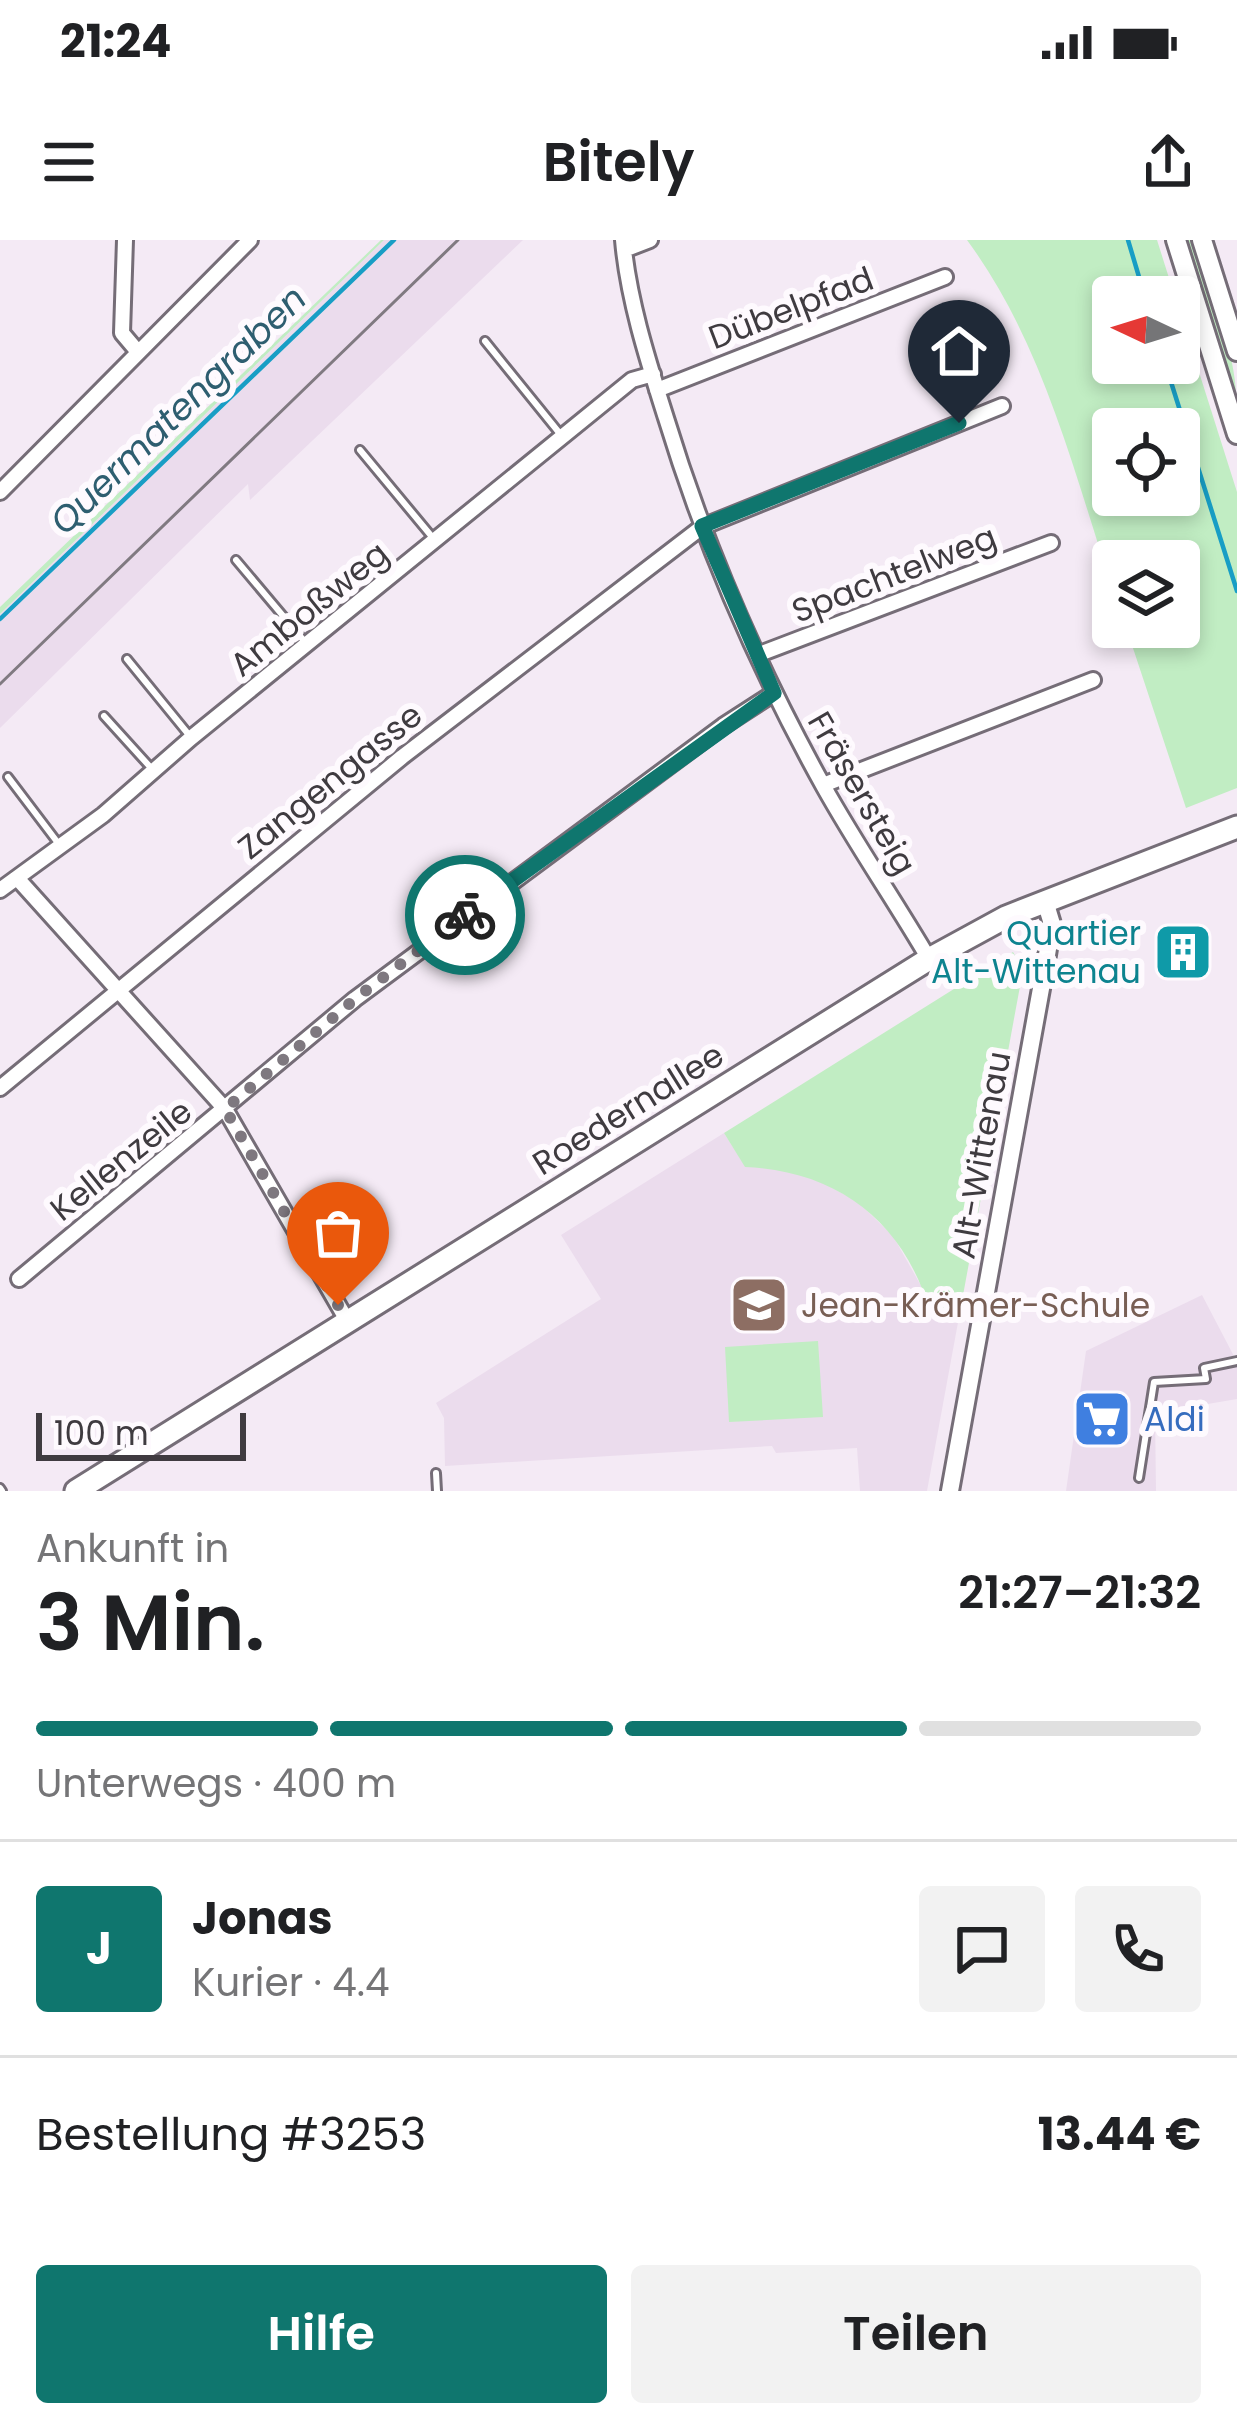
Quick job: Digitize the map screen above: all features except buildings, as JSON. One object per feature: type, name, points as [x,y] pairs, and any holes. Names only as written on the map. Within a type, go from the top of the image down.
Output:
[{"type":"main road","points":[[1176,240],[1237,434]]},
{"type":"main road","points":[[1202,240],[1237,350]]},
{"type":"main road","name":"Roedernallee","points":[[76,1491],[929,959],[1045,901],[1121,878],[1237,827]]},
{"type":"street","points":[[125,240],[122,333],[139,352]]},
{"type":"street","points":[[0,493],[250,240]]},
{"type":"street","points":[[624,245],[650,240]]},
{"type":"street","name":"Fräsersteig","points":[[624,245],[657,390],[702,526],[774,693],[823,785],[929,959]]},
{"type":"street","name":"Dübelpfad","points":[[657,390],[945,277]]},
{"type":"street","name":"Amboßweg","points":[[0,890],[155,772],[632,380],[653,374]]},
{"type":"street","name":"Zangengasse","points":[[0,1088],[402,757],[702,526],[1002,406]]},
{"type":"street","name":"Spachtelweg","points":[[758,655],[1051,543]]},
{"type":"street","points":[[823,785],[1093,680]]},
{"type":"street","name":"Kellenzeile","points":[[19,1279],[355,999],[774,693]]},
{"type":"street","points":[[17,878],[225,1109],[348,1322]]},
{"type":"street","name":"Alt-Wittenau","points":[[950,1491],[1044,976],[1052,924],[1045,901]]},
{"type":"lane","points":[[485,341],[563,438]]},
{"type":"lane","points":[[360,450],[435,541]]},
{"type":"lane","points":[[236,560],[308,645]]},
{"type":"lane","points":[[127,659],[191,738]]},
{"type":"lane","points":[[104,716],[155,772]]},
{"type":"lane","points":[[8,777],[60,846]]},
{"type":"lane","points":[[1139,1478],[1154,1382],[1206,1379],[1204,1368],[1237,1360]]},
{"type":"lane","points":[[436,1473],[437,1491]]},
{"type":"shaded area","points":[[384,240],[523,240],[250,500],[248,484],[0,728],[0,614]]},
{"type":"shaded area","name":"Jean-Krämer-Schule","points":[[724,1133],[745,1166],[778,1168],[818,1180],[858,1202],[893,1236],[930,1311],[959,1317],[927,1491],[860,1491],[857,1448],[776,1453],[772,1446],[445,1466],[444,1418],[436,1403],[601,1299],[561,1235]]},
{"type":"shaded area","points":[[1202,1295],[1237,1362],[1237,1399],[1155,1413],[1156,1491],[1066,1491],[1086,1351]]},
{"type":"green space","points":[[384,240],[0,614],[0,607]]},
{"type":"green space","points":[[967,240],[1157,240],[1168,276],[1092,276],[1092,384],[1200,384],[1200,375],[1237,492],[1237,788],[1186,808],[1133,648],[1200,648],[1200,540],[1097,540],[1054,409],[1016,321]]},
{"type":"green space","points":[[1183,240],[1194,240],[1216,303],[1233,367],[1237,410],[1200,294],[1200,276],[1194,276]]},
{"type":"green space","points":[[1013,952],[1023,970],[959,1317],[930,1312],[903,1252],[862,1207],[809,1179],[745,1167],[724,1133]]},
{"type":"green space","points":[[818,1341],[823,1417],[729,1422],[725,1347]]},
{"type":"waterway","name":"Quermatengraben","points":[[0,619],[394,240]]},
{"type":"waterway","points":[[1128,240],[1139,276]]},
{"type":"waterway","points":[[1172,384],[1237,591]]},
{"type":"tram line","points":[[0,684],[458,240]]},
{"type":"way so far","points":[[338,1305],[225,1109],[355,999],[465,915]]},
{"type":"place","name":"Quartier Alt-Wittenau","points":[[1183,952]]},
{"type":"place","name":"Jean-Krämer-Schule","points":[[759,1305]]},
{"type":"place","name":"Aldi","points":[[1102,1419]]},
{"type":"route","points":[[465,915],[774,693],[702,526],[959,423]]}]
